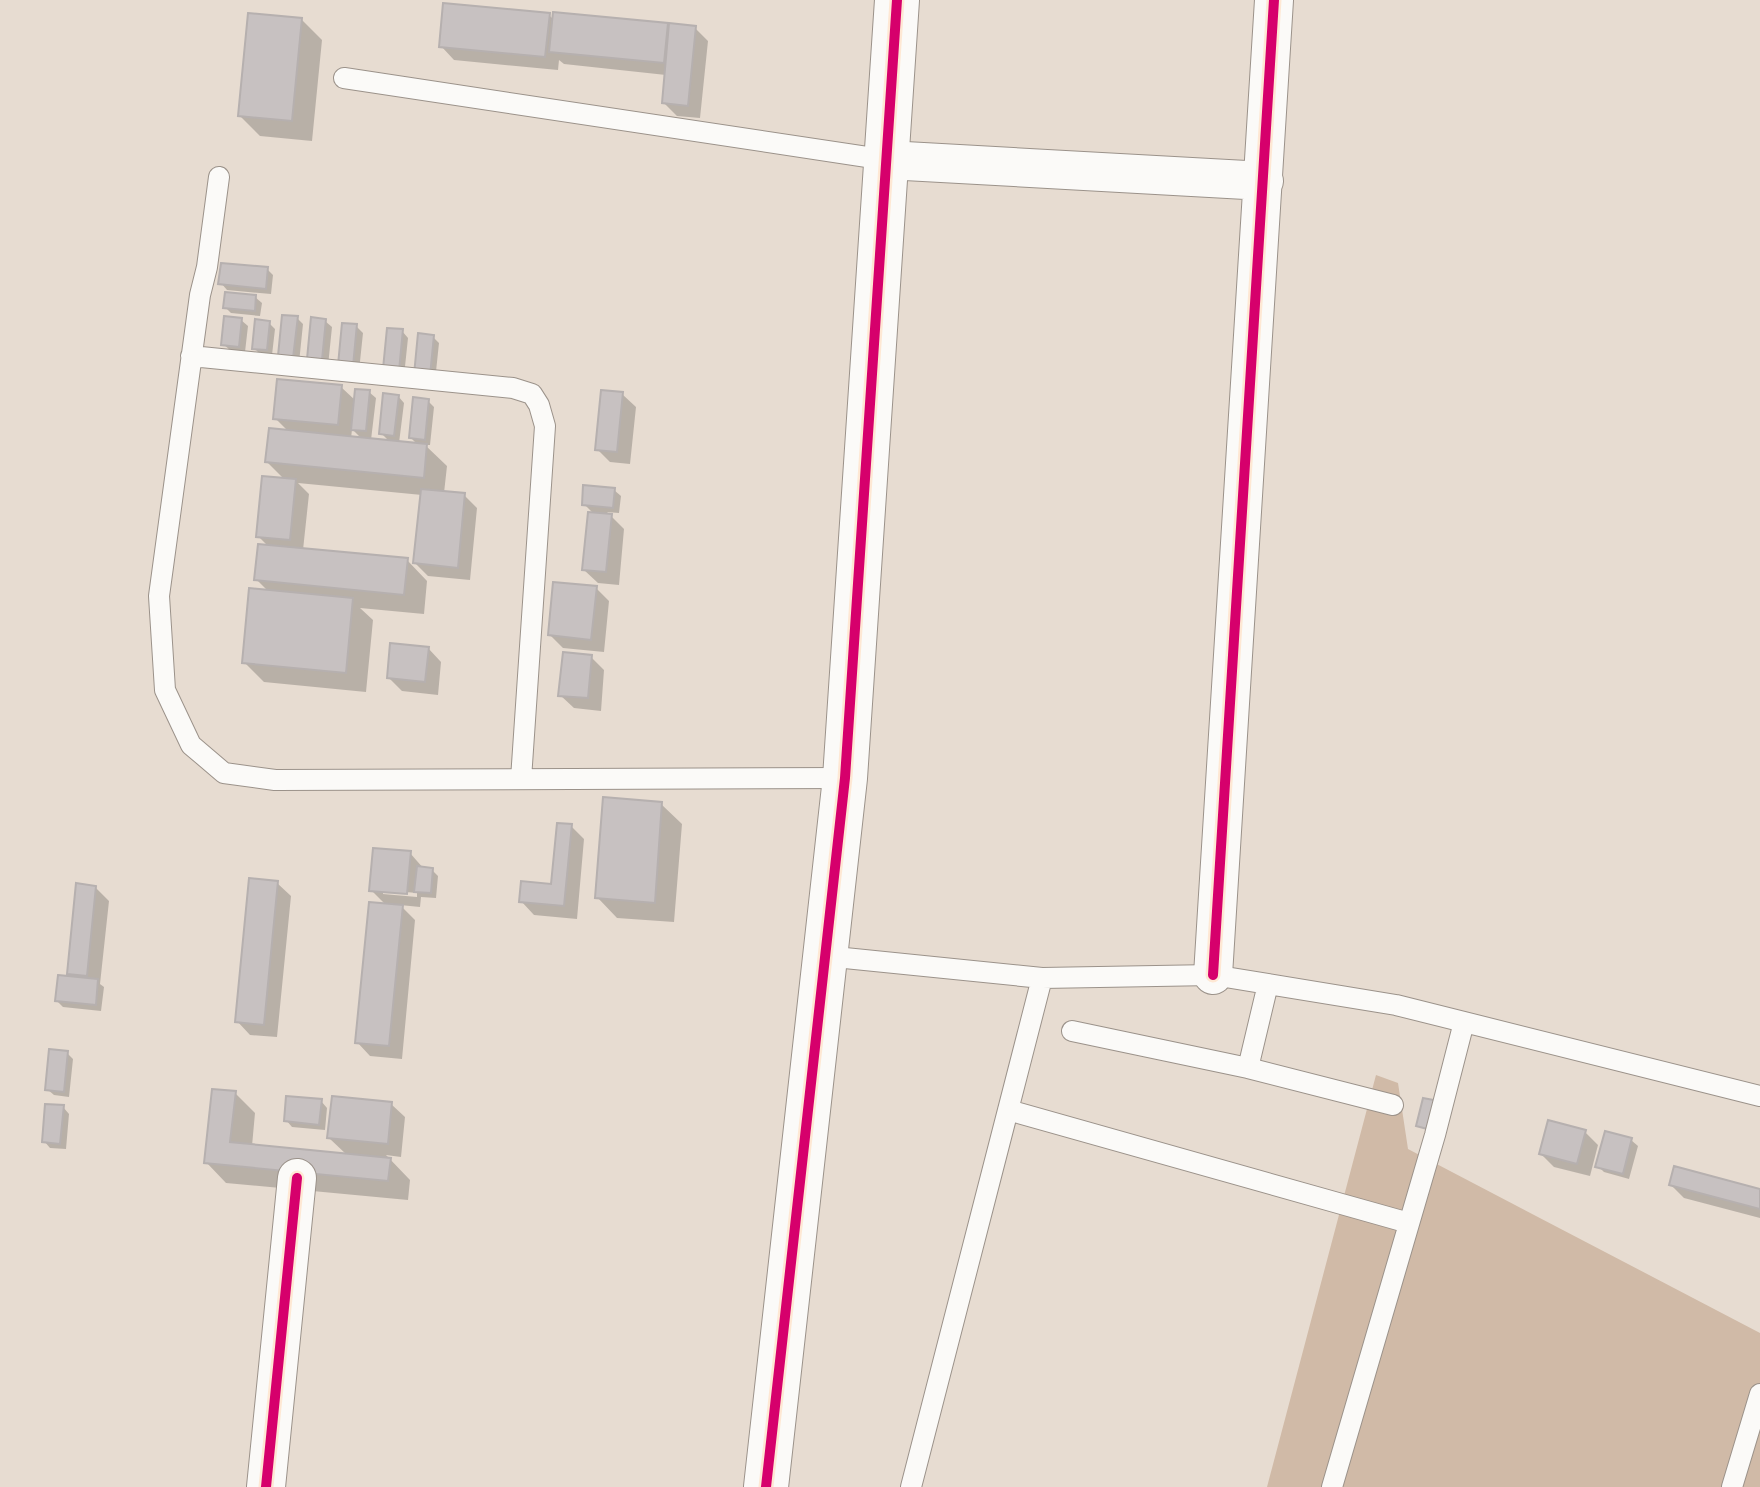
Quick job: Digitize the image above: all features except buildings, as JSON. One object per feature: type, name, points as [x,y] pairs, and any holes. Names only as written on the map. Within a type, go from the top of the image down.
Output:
[{"type":"street","points":[[766,1487],[845,778],[897,0]]},
{"type":"street","points":[[1213,975],[1274,0]]},
{"type":"street","points":[[887,160],[1264,181]]},
{"type":"street","points":[[266,1487],[297,1178]]},
{"type":"lane","points":[[344,78],[887,160]]},
{"type":"lane","points":[[219,177],[159,596],[165,690],[191,745],[224,773],[275,780],[845,778]]},
{"type":"lane","points":[[191,356],[513,388],[532,394],[545,426],[521,779]]},
{"type":"lane","points":[[825,956],[1042,978],[1213,975],[1396,1005],[1760,1096]]},
{"type":"lane","points":[[911,1487],[1042,978]]},
{"type":"lane","points":[[1248,1068],[1268,984]]},
{"type":"lane","points":[[1332,1487],[1435,1135],[1464,1022]]},
{"type":"lane","points":[[1072,1031],[1248,1068],[1393,1105]]},
{"type":"lane","points":[[1008,1110],[1409,1223]]},
{"type":"lane","points":[[1732,1487],[1760,1394]]},
{"type":"shaded area","points":[[1376,1075],[1398,1083],[1408,1149],[1760,1333],[1760,1487],[1267,1487]]},
{"type":"cycle path","points":[[766,1487],[845,778],[897,0]]},
{"type":"cycle path","points":[[1213,975],[1274,0]]},
{"type":"cycle path","points":[[266,1487],[297,1178]]}]
